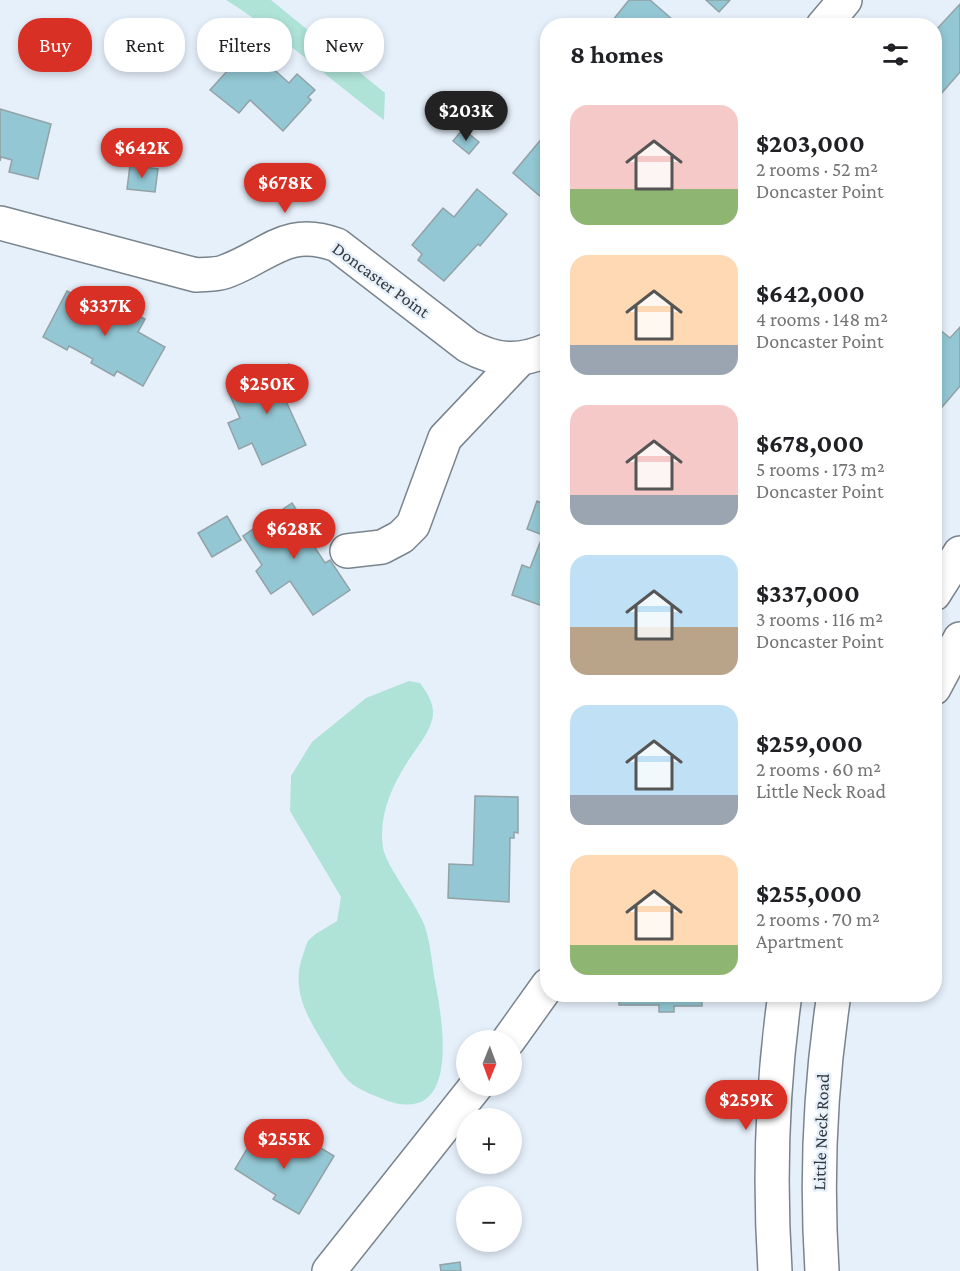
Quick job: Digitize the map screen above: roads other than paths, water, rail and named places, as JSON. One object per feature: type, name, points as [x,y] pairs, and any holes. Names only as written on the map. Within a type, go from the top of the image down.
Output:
[{"type":"street","points":[[830,18],[845,0]]},
{"type":"street","name":"Doncaster Point","points":[[0,223],[196,275],[223,273],[288,240],[319,238],[338,245],[468,346],[486,356],[507,360],[534,354]]},
{"type":"street","points":[[347,552],[381,547],[401,537],[413,525],[446,438],[534,354]]},
{"type":"street","points":[[942,581],[960,553]]},
{"type":"street","points":[[942,673],[960,639]]},
{"type":"street","points":[[516,1030],[540,997]]},
{"type":"street","points":[[775,1271],[771,1209],[771,1126],[784,1002]]},
{"type":"street","name":"Little Neck Road","points":[[822,1271],[818,1156],[824,1059],[833,1002]]},
{"type":"street","points":[[329,1271],[468,1096]]}]
